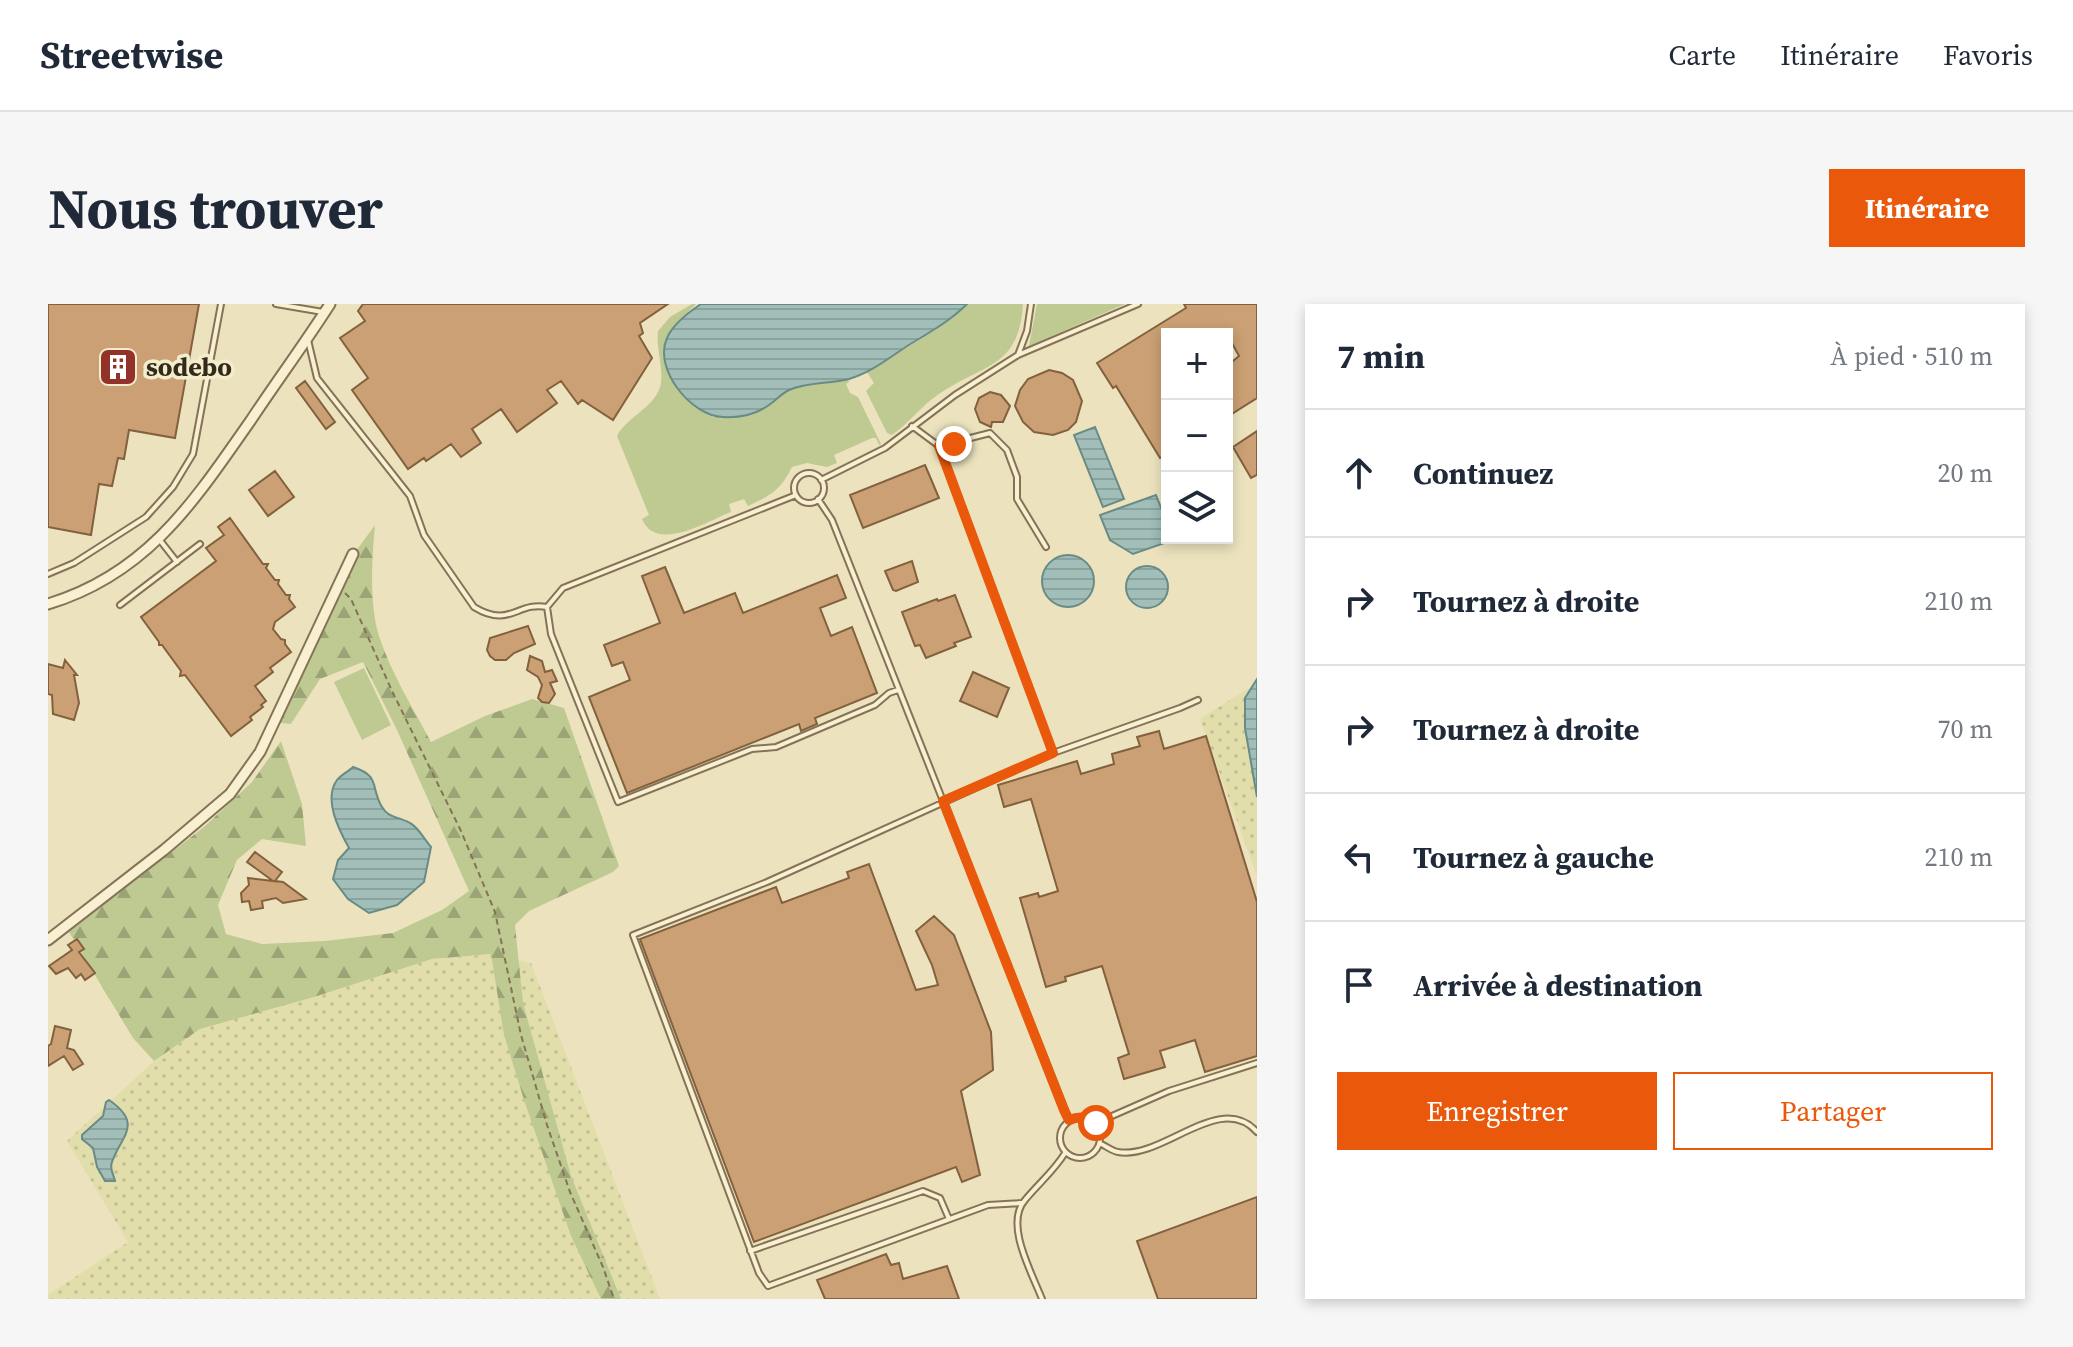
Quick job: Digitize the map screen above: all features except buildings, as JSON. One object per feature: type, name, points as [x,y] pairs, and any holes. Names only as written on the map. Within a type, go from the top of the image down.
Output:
[{"type":"street","points":[[48,604],[71,597],[119,570],[159,539],[195,499],[328,308]]},
{"type":"street","points":[[48,940],[230,794],[260,752],[353,554]]},
{"type":"lane","points":[[48,574],[74,563],[146,517],[173,487],[193,454],[221,304]]},
{"type":"lane","points":[[276,304],[328,308]]},
{"type":"lane","points":[[1018,355],[1027,331],[1031,304]]},
{"type":"lane","points":[[821,480],[885,448],[912,426],[1018,355],[1138,304]]},
{"type":"lane","points":[[308,338],[317,378],[410,496],[424,535],[474,607],[501,617],[538,605],[547,607]]},
{"type":"lane","points":[[912,426],[939,446],[1053,753]]},
{"type":"lane","points":[[939,446],[990,433],[1007,450],[1017,477],[1017,499],[1046,547]]},
{"type":"lane","points":[[814,474],[821,480],[824,490],[818,499],[804,502],[796,495],[794,486],[801,475],[814,474]]},
{"type":"lane","points":[[796,495],[563,588],[547,607],[551,634],[618,802],[752,749],[776,747],[875,705],[889,693],[898,690]]},
{"type":"lane","points":[[818,499],[832,520],[1069,1120]]},
{"type":"lane","points":[[159,539],[177,562]]},
{"type":"lane","points":[[120,605],[200,544]]},
{"type":"lane","points":[[1021,1203],[988,1205],[768,1286],[750,1251],[633,935],[767,882],[1053,753],[1198,700]]},
{"type":"lane","points":[[1096,1123],[1169,1091],[1257,1063]]},
{"type":"lane","points":[[1101,1144],[1118,1152],[1138,1150],[1228,1116],[1247,1121],[1257,1132]]},
{"type":"lane","points":[[1088,1118],[1096,1123],[1101,1133],[1101,1144],[1092,1155],[1078,1159],[1065,1153],[1060,1142],[1061,1130],[1069,1120],[1088,1118]]},
{"type":"lane","points":[[1042,1299],[1015,1226],[1021,1203],[1056,1168],[1065,1153]]},
{"type":"lane","points":[[750,1251],[923,1191],[940,1198],[949,1219]]},
{"type":"path","points":[[339,586],[351,599],[461,831],[495,912],[521,1035],[547,1125],[570,1192],[614,1299]]},
{"type":"shaded area","points":[[1257,683],[1257,876],[1200,719]]},
{"type":"shaded area","points":[[492,954],[531,963],[660,1299],[48,1299],[48,1295],[128,1242],[67,1141],[154,1061],[200,1029],[432,959]]},
{"type":"green space","points":[[696,304],[673,327],[668,372],[684,397],[713,417],[769,406],[785,392],[800,386],[848,379],[846,384],[850,393],[858,397],[881,444],[872,438],[834,455],[837,463],[827,467],[807,463],[792,467],[779,487],[769,495],[748,506],[744,499],[729,504],[731,512],[696,528],[670,534],[658,534],[649,529],[642,519],[649,515],[617,436],[654,399],[658,391],[661,376],[658,331],[670,317]]},
{"type":"green space","points":[[967,304],[1023,304],[1015,341],[997,361],[939,394],[892,435],[887,433],[866,391],[874,383],[867,372],[935,330]]},
{"type":"green space","points":[[1037,304],[1125,304],[1029,346]]},
{"type":"green space","points":[[375,525],[373,595],[379,636],[396,677],[431,742],[485,716],[532,699],[564,708],[619,866],[613,872],[529,911],[515,925],[523,1003],[571,1176],[621,1299],[601,1299],[571,1236],[504,1035],[491,954],[432,959],[200,1029],[154,1061],[133,1038],[69,932],[204,827],[252,782],[281,741],[302,804],[306,846],[262,839],[237,860],[218,905],[226,934],[262,944],[393,933],[442,910],[469,891],[363,662],[320,679],[291,724],[271,722],[332,584]]},
{"type":"green space","points":[[364,668],[391,725],[362,740],[334,682]]},
{"type":"water","points":[[701,304],[967,304],[941,325],[866,372],[849,379],[796,387],[758,411],[723,417],[711,415],[688,400],[678,389],[665,363],[664,350],[670,333]]},
{"type":"water","points":[[1095,427],[1124,499],[1103,507],[1074,435]]},
{"type":"water","points":[[1156,495],[1161,508],[1162,544],[1133,554],[1110,540],[1100,515]]},
{"type":"water","points":[[1068,555],[1086,563],[1094,581],[1086,599],[1068,607],[1050,599],[1042,581],[1050,563]]},
{"type":"water","points":[[1147,566],[1162,572],[1168,587],[1162,602],[1147,608],[1132,602],[1126,587],[1132,572]]},
{"type":"water","points":[[1257,679],[1257,797],[1245,728],[1245,698]]},
{"type":"water","points":[[353,767],[371,778],[385,811],[413,825],[431,847],[424,882],[397,905],[369,913],[348,899],[333,879],[338,860],[349,848],[334,814],[333,788],[337,780]]},
{"type":"water","points":[[109,1100],[120,1108],[128,1123],[111,1165],[115,1181],[105,1181],[97,1167],[93,1148],[82,1139],[82,1135],[103,1116]]},
{"type":"place","name":"sodebo","points":[[118,367]]},
{"type":"route","points":[[954,444],[939,446],[1053,753],[943,801],[1064,1110],[1069,1120],[1088,1118],[1096,1123]]}]
